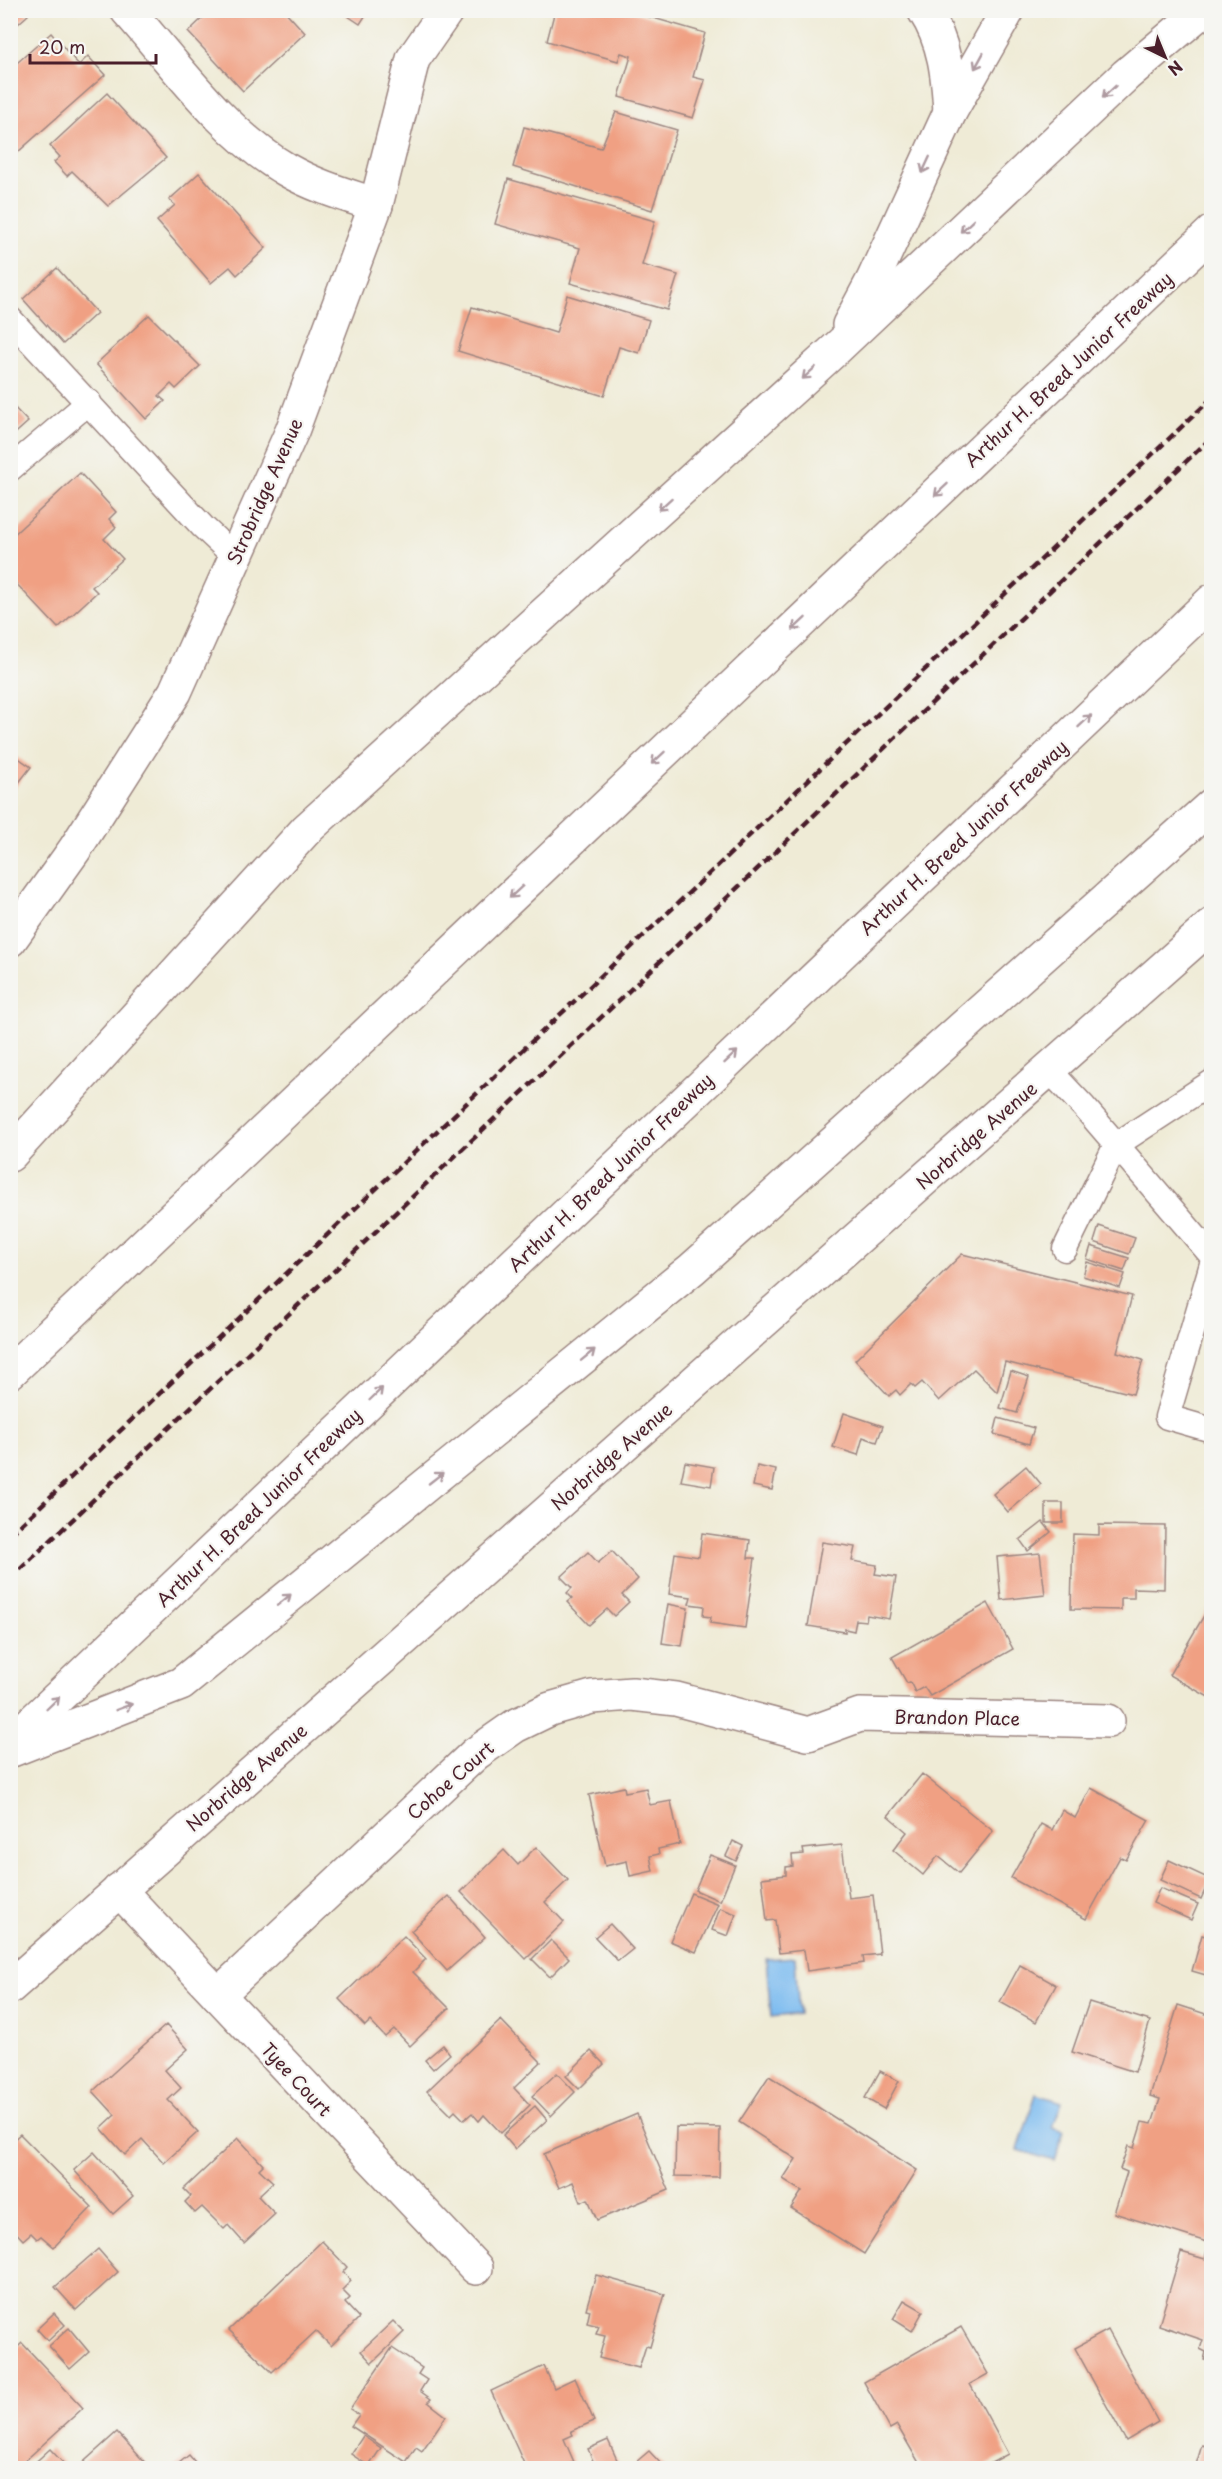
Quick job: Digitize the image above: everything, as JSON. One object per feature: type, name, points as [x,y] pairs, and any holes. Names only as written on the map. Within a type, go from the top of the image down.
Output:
[{"type":"main road","points":[[128,10],[227,123],[265,156],[305,179],[376,206]]},
{"type":"main road","name":"Strobridge Avenue","points":[[14,929],[75,849],[175,692],[292,431],[376,206],[413,59],[447,10]]},
{"type":"main road","points":[[924,10],[948,66],[950,112]]},
{"type":"main road","points":[[837,348],[873,280],[950,112],[1008,10]]},
{"type":"main road","points":[[10,1155],[306,830],[837,348],[1126,75],[1203,10]]},
{"type":"main road","name":"Arthur H. Breed Junior Freeway","points":[[10,1372],[1212,232]]},
{"type":"main road","name":"Arthur H. Breed Junior Freeway","points":[[10,1743],[1212,601]]},
{"type":"main road","points":[[10,1751],[181,1684],[692,1269],[1212,805]]},
{"type":"main road","name":"Norbridge Avenue","points":[[10,1987],[1212,925]]},
{"type":"main road","name":"Cohoe Court","points":[[218,1995],[475,1754],[515,1726],[550,1709],[592,1697],[632,1694],[687,1702],[808,1734]]},
{"type":"main road","name":"Brandon Place","points":[[808,1734],[860,1715],[1108,1721]]},
{"type":"main road","name":"Tyee Court","points":[[119,1890],[476,2268]]},
{"type":"lane","points":[[10,319],[203,527],[236,556]]},
{"type":"lane","points":[[10,469],[89,402]]},
{"type":"lane","points":[[1049,1070],[1212,1256]]},
{"type":"lane","points":[[1065,1249],[1116,1145],[1212,1082]]},
{"type":"lane","points":[[1212,1264],[1167,1417],[1212,1430]]},
{"type":"water","points":[[795,1957],[799,2014],[771,2017],[766,1959]]},
{"type":"water","points":[[1036,2094],[1062,2102],[1053,2127],[1064,2131],[1054,2161],[1018,2150]]},
{"type":"building","points":[[10,10],[24,10],[28,15],[10,31]]},
{"type":"building","points":[[211,10],[284,10],[305,33],[243,91],[188,32]]},
{"type":"building","points":[[339,10],[369,10],[360,24]]},
{"type":"building","points":[[555,10],[626,10],[705,33],[693,77],[705,80],[693,118],[619,97],[631,56],[621,53],[618,61],[547,41]]},
{"type":"building","points":[[51,33],[79,65],[88,56],[105,75],[10,159],[10,69]]},
{"type":"building","points":[[107,93],[166,158],[108,206],[72,171],[67,176],[54,162],[60,157],[50,146]]},
{"type":"building","points":[[616,112],[677,130],[652,210],[513,167],[524,127],[601,148]]},
{"type":"building","points":[[199,173],[266,248],[237,275],[230,267],[211,283],[157,221],[175,205],[169,200]]},
{"type":"building","points":[[508,179],[655,221],[642,265],[678,275],[667,310],[570,283],[580,248],[495,224]]},
{"type":"building","points":[[57,268],[97,313],[63,344],[23,299]]},
{"type":"building","points":[[567,295],[649,320],[639,353],[619,347],[604,396],[458,351],[472,307],[556,333]]},
{"type":"building","points":[[149,315],[200,366],[176,389],[171,384],[159,396],[165,401],[146,419],[96,364]]},
{"type":"building","points":[[10,403],[28,422],[10,438]]},
{"type":"building","points":[[80,473],[116,512],[109,519],[116,527],[104,539],[123,559],[92,587],[97,592],[58,628],[10,577],[10,538]]},
{"type":"building","points":[[10,752],[31,767],[10,794]]},
{"type":"building","points":[[1099,1226],[1135,1238],[1129,1254],[1094,1242]]},
{"type":"building","points":[[1091,1246],[1129,1258],[1124,1271],[1087,1259]]},
{"type":"building","points":[[962,1254],[1132,1296],[1117,1352],[1143,1360],[1133,1394],[1005,1362],[997,1392],[974,1369],[939,1401],[922,1382],[915,1388],[911,1384],[900,1395],[896,1390],[889,1396],[855,1360]]},
{"type":"building","points":[[1087,1262],[1125,1274],[1120,1288],[1083,1276]]},
{"type":"building","points":[[1011,1371],[1029,1377],[1017,1413],[1000,1408]]},
{"type":"building","points":[[844,1413],[883,1426],[877,1442],[863,1437],[858,1455],[833,1447]]},
{"type":"building","points":[[998,1418],[1034,1428],[1029,1444],[994,1434]]},
{"type":"building","points":[[685,1462],[714,1467],[711,1486],[681,1481]]},
{"type":"building","points":[[757,1466],[776,1470],[772,1490],[753,1486]]},
{"type":"building","points":[[1026,1466],[1041,1484],[1008,1512],[993,1494]]},
{"type":"building","points":[[1046,1503],[1063,1503],[1063,1523],[1046,1523]]},
{"type":"building","points":[[1043,1522],[1051,1532],[1028,1551],[1020,1540]]},
{"type":"building","points":[[1099,1525],[1165,1526],[1164,1589],[1134,1588],[1134,1598],[1121,1598],[1121,1610],[1071,1609],[1073,1534],[1099,1535]]},
{"type":"building","points":[[702,1533],[750,1540],[748,1558],[755,1558],[745,1628],[710,1623],[711,1617],[703,1616],[704,1606],[689,1604],[691,1597],[669,1594],[675,1553],[699,1557]]},
{"type":"building","points":[[822,1542],[855,1547],[852,1561],[877,1565],[875,1574],[896,1577],[889,1619],[867,1615],[866,1621],[856,1620],[854,1631],[845,1629],[845,1632],[808,1626]]},
{"type":"building","points":[[612,1551],[638,1579],[622,1595],[629,1602],[614,1616],[607,1609],[589,1625],[567,1602],[572,1598],[567,1593],[572,1588],[561,1577],[588,1552],[598,1563]]},
{"type":"building","points":[[1040,1553],[1045,1595],[1001,1600],[997,1557]]},
{"type":"building","points":[[1212,1602],[1212,1699],[1169,1675]]},
{"type":"building","points":[[988,1603],[1013,1649],[930,1696],[924,1687],[915,1692],[892,1657]]},
{"type":"building","points":[[668,1604],[688,1608],[682,1646],[662,1643]]},
{"type":"building","points":[[922,1774],[993,1831],[959,1873],[938,1856],[923,1875],[893,1850],[907,1832],[888,1816]]},
{"type":"building","points":[[624,1787],[625,1792],[646,1788],[650,1805],[671,1801],[680,1844],[658,1849],[659,1854],[650,1856],[653,1871],[630,1876],[627,1861],[605,1866],[589,1795]]},
{"type":"building","points":[[1091,1788],[1149,1820],[1126,1860],[1120,1857],[1086,1919],[1011,1878],[1041,1824],[1052,1830],[1062,1810],[1075,1818]]},
{"type":"building","points":[[733,1841],[743,1846],[736,1861],[726,1856]]},
{"type":"building","points":[[842,1845],[849,1898],[873,1895],[880,1954],[863,1956],[864,1963],[807,1971],[804,1950],[779,1953],[775,1920],[767,1921],[762,1878],[786,1875],[786,1867],[793,1866],[792,1855],[804,1854],[803,1849]]},
{"type":"building","points":[[536,1847],[568,1880],[545,1902],[564,1922],[526,1959],[461,1892],[504,1850],[518,1865]]},
{"type":"building","points":[[710,1855],[735,1865],[720,1901],[695,1890]]},
{"type":"building","points":[[1169,1860],[1210,1879],[1201,1899],[1160,1880]]},
{"type":"building","points":[[1160,1888],[1198,1904],[1191,1920],[1153,1903]]},
{"type":"building","points":[[691,1893],[718,1904],[696,1952],[670,1941]]},
{"type":"building","points":[[449,1896],[485,1937],[447,1971],[411,1931]]},
{"type":"building","points":[[720,1908],[736,1914],[728,1936],[712,1930]]},
{"type":"building","points":[[610,1924],[633,1949],[618,1961],[595,1937]]},
{"type":"building","points":[[1202,1935],[1212,1938],[1212,1957],[1206,1975],[1192,1971]]},
{"type":"building","points":[[404,1936],[426,1959],[413,1972],[449,2008],[410,2046],[394,2029],[385,2037],[370,2021],[365,2026],[339,1999]]},
{"type":"building","points":[[551,1940],[569,1958],[550,1977],[532,1959]]},
{"type":"building","points":[[1020,1965],[1056,1985],[1036,2022],[1000,2002]]},
{"type":"building","points":[[1089,2002],[1150,2021],[1135,2072],[1072,2052]]},
{"type":"building","points":[[1178,2005],[1212,2016],[1210,2243],[1114,2213],[1127,2172],[1120,2169],[1128,2146],[1134,2148],[1142,2122],[1152,2124],[1160,2099],[1150,2096]]},
{"type":"building","points":[[501,2020],[541,2062],[514,2088],[530,2105],[501,2133],[484,2115],[479,2121],[472,2113],[464,2120],[455,2111],[451,2115],[427,2091]]},
{"type":"building","points":[[166,2025],[188,2049],[165,2070],[181,2088],[168,2100],[198,2132],[164,2163],[142,2139],[125,2155],[101,2128],[115,2115],[93,2091]]},
{"type":"building","points":[[443,2045],[450,2054],[433,2069],[425,2060]]},
{"type":"building","points":[[591,2051],[604,2064],[579,2089],[566,2076]]},
{"type":"building","points":[[880,2071],[899,2081],[884,2109],[865,2098]]},
{"type":"building","points":[[557,2073],[575,2092],[551,2116],[532,2096]]},
{"type":"building","points":[[769,2076],[917,2170],[864,2254],[791,2208],[802,2191],[783,2179],[796,2159],[739,2122]]},
{"type":"building","points":[[535,2106],[547,2120],[515,2149],[503,2135]]},
{"type":"building","points":[[637,2114],[669,2190],[597,2220],[588,2199],[581,2202],[573,2182],[559,2188],[544,2154]]},
{"type":"building","points":[[676,2127],[720,2128],[719,2177],[675,2176]]},
{"type":"building","points":[[20,2134],[92,2207],[54,2247],[41,2236],[37,2239],[31,2233],[23,2240],[10,2226],[10,2143]]},
{"type":"building","points":[[238,2138],[263,2165],[259,2169],[273,2182],[258,2196],[275,2214],[244,2243],[228,2225],[224,2229],[202,2207],[195,2213],[185,2202],[191,2196],[184,2189]]},
{"type":"building","points":[[94,2152],[133,2196],[113,2214],[74,2170]]},
{"type":"building","points":[[322,2241],[347,2267],[343,2272],[351,2281],[342,2290],[350,2298],[345,2303],[359,2318],[331,2346],[316,2331],[272,2372],[229,2330]]},
{"type":"building","points":[[98,2249],[118,2272],[76,2310],[55,2287]]},
{"type":"building","points":[[1207,2250],[1212,2251],[1212,2362],[1204,2360],[1206,2352],[1200,2349],[1203,2340],[1159,2325],[1181,2252],[1205,2259]]},
{"type":"building","points":[[596,2275],[665,2294],[650,2347],[646,2346],[639,2368],[599,2358],[605,2336],[596,2334],[599,2326],[587,2323],[590,2310],[586,2309]]},
{"type":"building","points":[[904,2300],[923,2311],[912,2331],[893,2319]]},
{"type":"building","points":[[54,2313],[65,2325],[48,2341],[37,2329]]},
{"type":"building","points":[[393,2321],[404,2332],[372,2363],[361,2351]]},
{"type":"building","points":[[961,2327],[988,2374],[970,2384],[1008,2454],[982,2468],[922,2468],[897,2425],[890,2429],[864,2382]]},
{"type":"building","points":[[69,2328],[89,2352],[70,2369],[49,2346]]},
{"type":"building","points":[[1108,2330],[1158,2422],[1126,2441],[1075,2348]]},
{"type":"building","points":[[22,2343],[83,2408],[17,2468],[10,2468],[10,2354]]},
{"type":"building","points":[[392,2348],[422,2368],[418,2374],[427,2380],[420,2391],[431,2399],[428,2402],[446,2416],[422,2451],[416,2447],[406,2462],[351,2426],[359,2415],[350,2409]]},
{"type":"building","points":[[544,2366],[554,2388],[575,2378],[594,2421],[571,2431],[573,2435],[564,2439],[574,2462],[559,2468],[526,2468],[491,2391]]},
{"type":"building","points":[[117,2432],[150,2468],[77,2468]]},
{"type":"building","points":[[363,2436],[381,2448],[369,2466],[351,2454]]},
{"type":"building","points":[[608,2440],[618,2462],[596,2468],[588,2449]]},
{"type":"building","points":[[1202,2445],[1212,2448],[1212,2468],[1195,2468]]},
{"type":"building","points":[[50,2449],[68,2468],[29,2468]]},
{"type":"building","points":[[649,2451],[665,2468],[641,2468],[636,2462]]},
{"type":"building","points":[[189,2455],[200,2468],[173,2468]]},
{"type":"railway","points":[[10,1535],[1212,398]]},
{"type":"railway","points":[[10,1579],[1212,437]]}]
